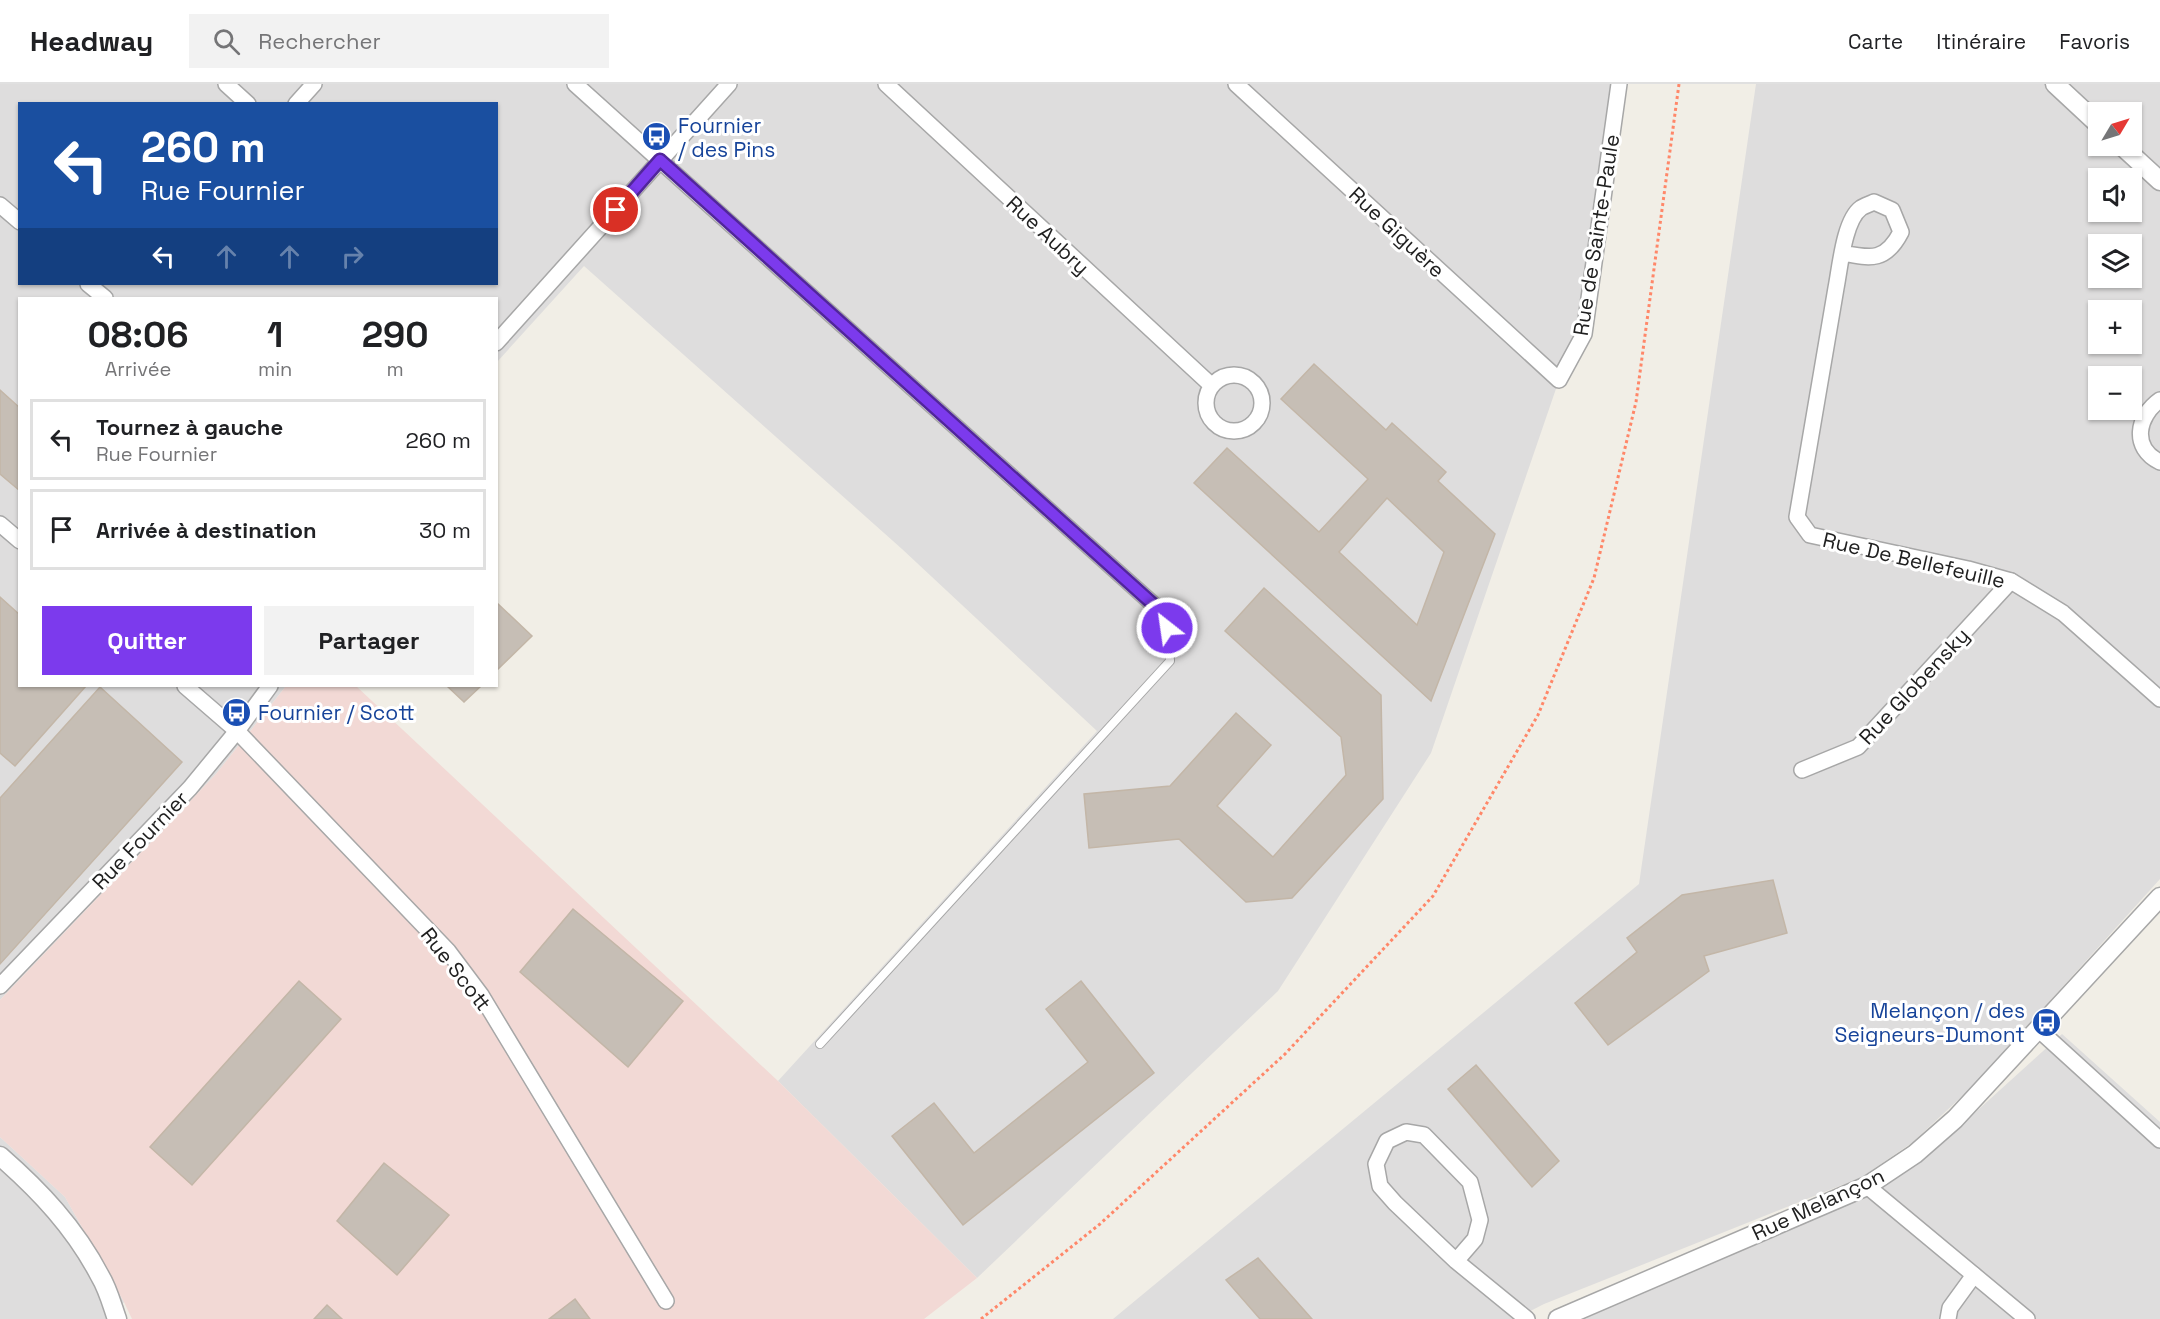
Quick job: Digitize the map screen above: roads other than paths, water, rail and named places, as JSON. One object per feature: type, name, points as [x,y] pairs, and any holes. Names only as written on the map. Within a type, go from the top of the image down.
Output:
[{"type":"street","points":[[226,84],[246,102]]},
{"type":"street","points":[[298,102],[314,84]]},
{"type":"street","points":[[575,84],[1164,614]]},
{"type":"street","points":[[498,341],[729,84]]},
{"type":"street","name":"Rue Aubry","points":[[886,84],[1211,385]]},
{"type":"street","name":"Rue Giguère","points":[[1236,84],[1559,380]]},
{"type":"street","name":"Rue de Sainte-Paule","points":[[1559,380],[1584,334],[1619,84]]},
{"type":"street","points":[[2055,84],[2088,115]]},
{"type":"street","points":[[2133,156],[2160,181]]},
{"type":"street","points":[[0,205],[18,220]]},
{"type":"street","name":"Rue De Bellefeuille","points":[[1843,253],[1797,517],[1810,536],[1968,569],[2011,581],[2063,613],[2160,699]]},
{"type":"street","points":[[89,285],[104,297]]},
{"type":"street","points":[[2160,400],[2145,413],[2140,433],[2147,452],[2160,462]]},
{"type":"street","points":[[0,524],[18,539]]},
{"type":"street","name":"Rue Globensky","points":[[1802,770],[1858,747],[2011,581]]},
{"type":"street","name":"Rue Scott","points":[[185,687],[237,731],[448,951],[481,995],[666,1301]]},
{"type":"street","name":"Rue Fournier","points":[[0,986],[190,788],[269,687]]},
{"type":"street","name":"Rue Melançon","points":[[1557,1319],[1867,1186],[1915,1154],[1955,1119],[2160,897]]},
{"type":"street","points":[[2038,1029],[2160,1140]]},
{"type":"street","points":[[1456,1261],[1475,1239],[1480,1220],[1470,1182],[1424,1135],[1406,1132],[1387,1141],[1376,1164],[1380,1186],[1456,1261],[1527,1319]]},
{"type":"street","points":[[0,1156],[26,1178],[54,1207],[80,1241],[102,1278],[117,1319]]},
{"type":"street","points":[[1867,1186],[2027,1319]]},
{"type":"street","points":[[1948,1319],[1950,1308],[1974,1275]]},
{"type":"lane","points":[[820,1044],[1170,661],[1164,614]]},
{"type":"place","name":"Fournier / des Pins","points":[[657,137]]},
{"type":"place","name":"Fournier / Scott","points":[[237,712]]},
{"type":"place","name":"Melançon / des Seigneurs-Dumont","points":[[2046,1022]]}]
